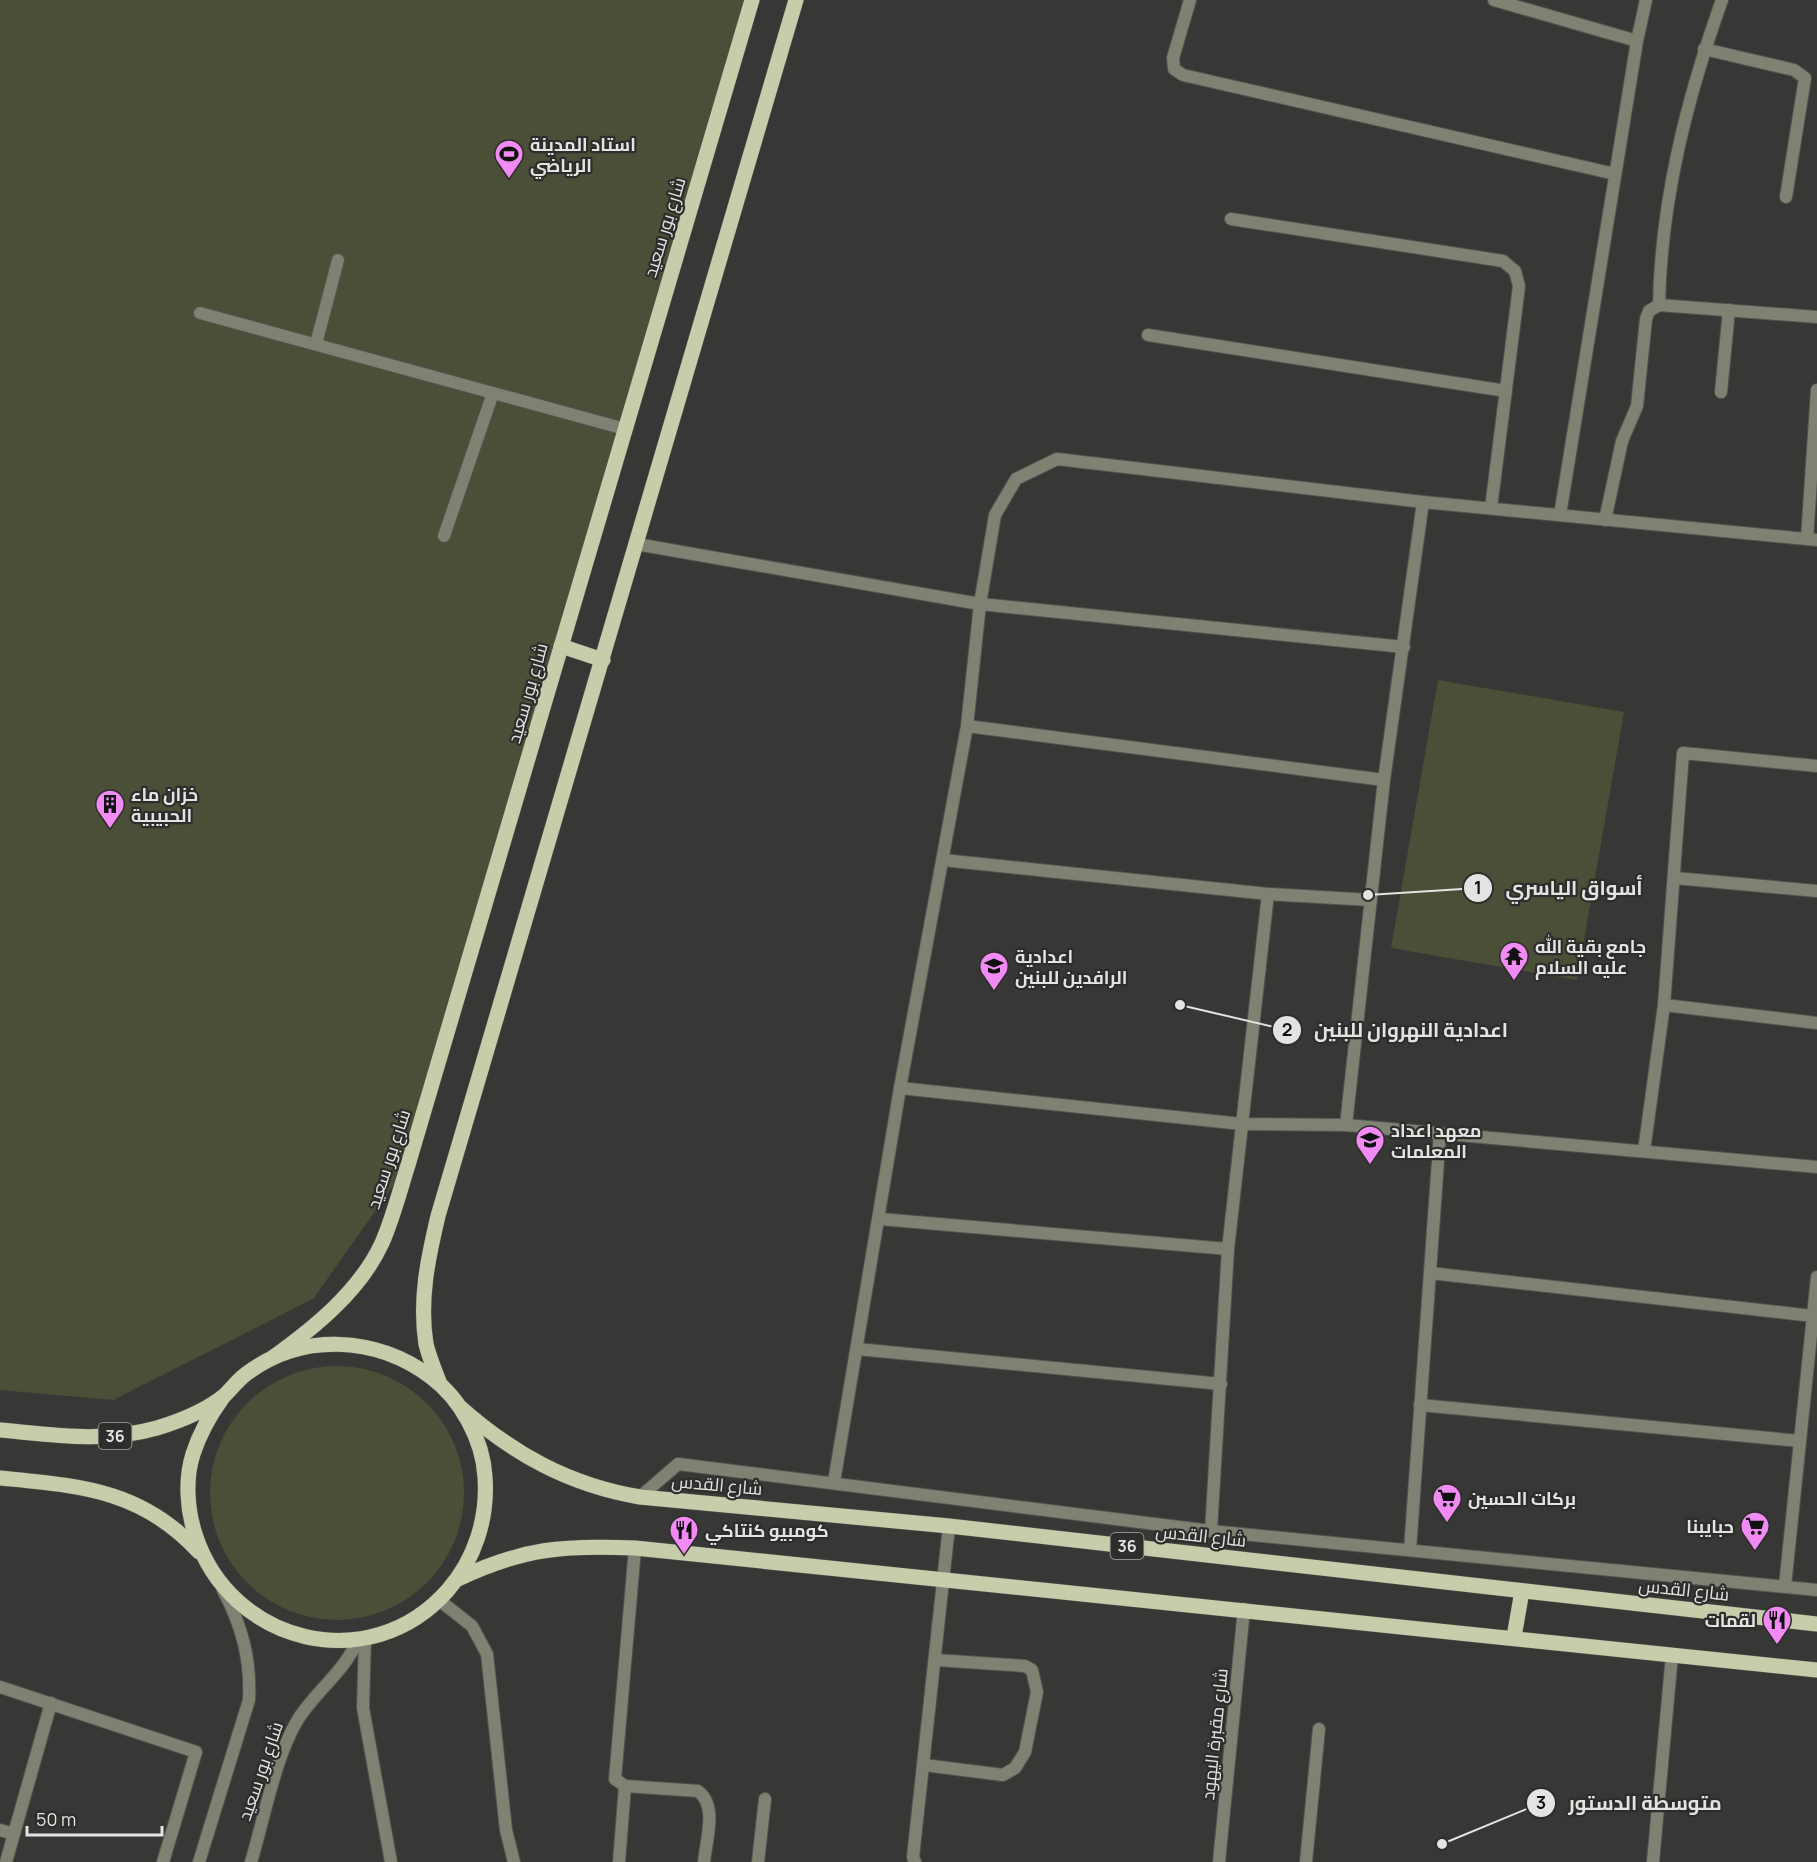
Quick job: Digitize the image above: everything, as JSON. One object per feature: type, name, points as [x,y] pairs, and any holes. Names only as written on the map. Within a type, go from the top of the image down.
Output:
[{"type":"main road","name":"شارع بور سعيد","points":[[272,1358],[322,1318],[345,1296],[381,1244],[408,1165],[752,0]]},
{"type":"main road","points":[[440,1384],[427,1346],[423,1307],[430,1246],[796,0]]},
{"type":"main road","points":[[561,646],[603,660]]},
{"type":"main road","points":[[0,1478],[80,1486],[119,1496],[155,1514],[180,1532],[201,1554],[223,1588],[244,1609],[270,1626],[289,1633],[328,1641],[361,1639],[392,1630],[417,1618],[439,1600],[458,1579],[478,1538],[485,1512],[485,1475],[477,1439],[460,1407],[440,1384],[411,1362],[378,1348],[342,1343],[306,1346],[272,1358],[246,1375],[223,1397],[204,1425],[196,1445],[188,1489],[191,1522],[201,1554]]},
{"type":"main road","name":"36","points":[[0,1430],[87,1439],[111,1437],[158,1427],[181,1419],[223,1397]]},
{"type":"main road","name":"شارع القدس","points":[[460,1407],[499,1440],[543,1467],[590,1486],[640,1497],[949,1526],[1817,1624]]},
{"type":"main road","points":[[458,1579],[496,1562],[536,1551],[578,1546],[635,1548],[945,1578],[1817,1670]]},
{"type":"main road","points":[[1514,1637],[1522,1591]]},
{"type":"street","points":[[1190,0],[1173,58],[1174,69],[1183,75],[1615,174]]},
{"type":"street","points":[[1494,0],[1637,41]]},
{"type":"street","points":[[1560,515],[1637,41],[1646,0]]},
{"type":"street","points":[[1659,305],[1660,269],[1673,173],[1687,106],[1722,0]]},
{"type":"street","points":[[1704,50],[1794,70],[1805,78],[1786,197]]},
{"type":"street","points":[[1232,219],[1503,261],[1515,271],[1519,286],[1491,508]]},
{"type":"street","points":[[316,344],[338,260]]},
{"type":"street","points":[[1605,520],[1622,441],[1637,406],[1646,319],[1649,311],[1659,305],[1817,317]]},
{"type":"street","points":[[1721,392],[1729,310]]},
{"type":"street","points":[[200,313],[625,429]]},
{"type":"street","points":[[1148,335],[1506,391]]},
{"type":"street","points":[[834,1482],[900,1088],[967,726],[980,604],[994,515],[1016,479],[1057,459],[1423,502],[1812,540],[1817,390]]},
{"type":"street","points":[[444,536],[493,393]]},
{"type":"street","points":[[1346,1125],[1384,780],[1423,502]]},
{"type":"street","points":[[636,544],[980,604],[1404,647]]},
{"type":"street","points":[[967,726],[1384,780]]},
{"type":"street","points":[[1644,1151],[1664,1005],[1683,753],[1817,766]]},
{"type":"street","points":[[944,860],[1268,894],[1371,900]]},
{"type":"street","points":[[1675,878],[1817,891]]},
{"type":"street","points":[[1211,1531],[1228,1249],[1268,894]]},
{"type":"street","points":[[1664,1005],[1817,1023]]},
{"type":"street","points":[[900,1088],[1242,1124],[1346,1125],[1817,1167]]},
{"type":"street","points":[[1410,1550],[1440,1133]]},
{"type":"street","points":[[879,1219],[1228,1249]]},
{"type":"street","points":[[1430,1273],[1813,1316]]},
{"type":"street","points":[[1785,1587],[1817,1277]]},
{"type":"street","points":[[857,1349],[1221,1384]]},
{"type":"street","points":[[1420,1405],[1800,1441]]},
{"type":"street","points":[[640,1497],[678,1464],[1211,1531],[1817,1590]]},
{"type":"street","points":[[915,1862],[913,1857],[949,1526]]},
{"type":"street","points":[[635,1548],[614,1768],[615,1779],[625,1786],[698,1791],[706,1797],[710,1807],[704,1862]]},
{"type":"street","name":"شارع بور سعيد","points":[[199,1862],[249,1700],[250,1680],[244,1638],[223,1588]]},
{"type":"street","points":[[439,1600],[472,1626],[487,1654],[506,1830],[514,1862]]},
{"type":"street","name":"شارع مقبرة اليهود","points":[[1219,1862],[1244,1609]]},
{"type":"street","points":[[361,1639],[363,1708],[391,1862]]},
{"type":"street","name":"شارع بور سعيد","points":[[251,1862],[288,1737],[312,1701],[351,1656],[361,1639]]},
{"type":"street","points":[[1653,1862],[1672,1655]]},
{"type":"street","points":[[924,1765],[1003,1775],[1009,1772],[1025,1752],[1037,1692],[1032,1670],[1025,1666],[936,1660]]},
{"type":"street","points":[[0,1687],[196,1752],[163,1862]]},
{"type":"street","points":[[6,1862],[51,1703]]},
{"type":"street","points":[[1306,1862],[1319,1729]]},
{"type":"street","points":[[619,1862],[625,1786]]},
{"type":"street","points":[[758,1862],[765,1799]]},
{"type":"street","points":[[0,1830],[14,1834]]},
{"type":"green space","points":[[0,0],[752,0],[408,1165],[313,1299],[113,1400],[0,1390]]},
{"type":"green space","points":[[1438,680],[1624,712],[1577,980],[1391,948]]},
{"type":"green space","points":[[325,1366],[349,1366],[386,1375],[418,1394],[436,1412],[455,1444],[462,1468],[464,1493],[462,1518],[455,1542],[436,1574],[418,1592],[386,1611],[374,1615],[349,1620],[325,1620],[288,1611],[256,1592],[238,1574],[219,1542],[215,1530],[210,1505],[210,1481],[219,1444],[238,1412],[256,1394],[288,1375],[300,1371]]},
{"type":"place","name":"استاد المدينة الرياضي","points":[[509,180]]},
{"type":"place","name":"خزان ماء الحبيبية","points":[[110,830]]},
{"type":"place","name":"أسواق الياسري","points":[[1368,895]]},
{"type":"place","name":"جامع بقية الله عليه السلام","points":[[1514,982]]},
{"type":"place","name":"اعدادية الرافدين للبنين","points":[[994,992]]},
{"type":"place","name":"اعدادية النهروان للبنين","points":[[1180,1005]]},
{"type":"place","name":"معهد اعداد المعلمات","points":[[1370,1166]]},
{"type":"place","name":"بركات الحسين","points":[[1447,1524]]},
{"type":"place","name":"حبايبنا","points":[[1755,1552]]},
{"type":"place","name":"كومبيو كنتاكي","points":[[684,1556]]},
{"type":"place","name":"لقمات","points":[[1777,1646]]},
{"type":"place","name":"متوسطة الدستور","points":[[1442,1844]]}]
